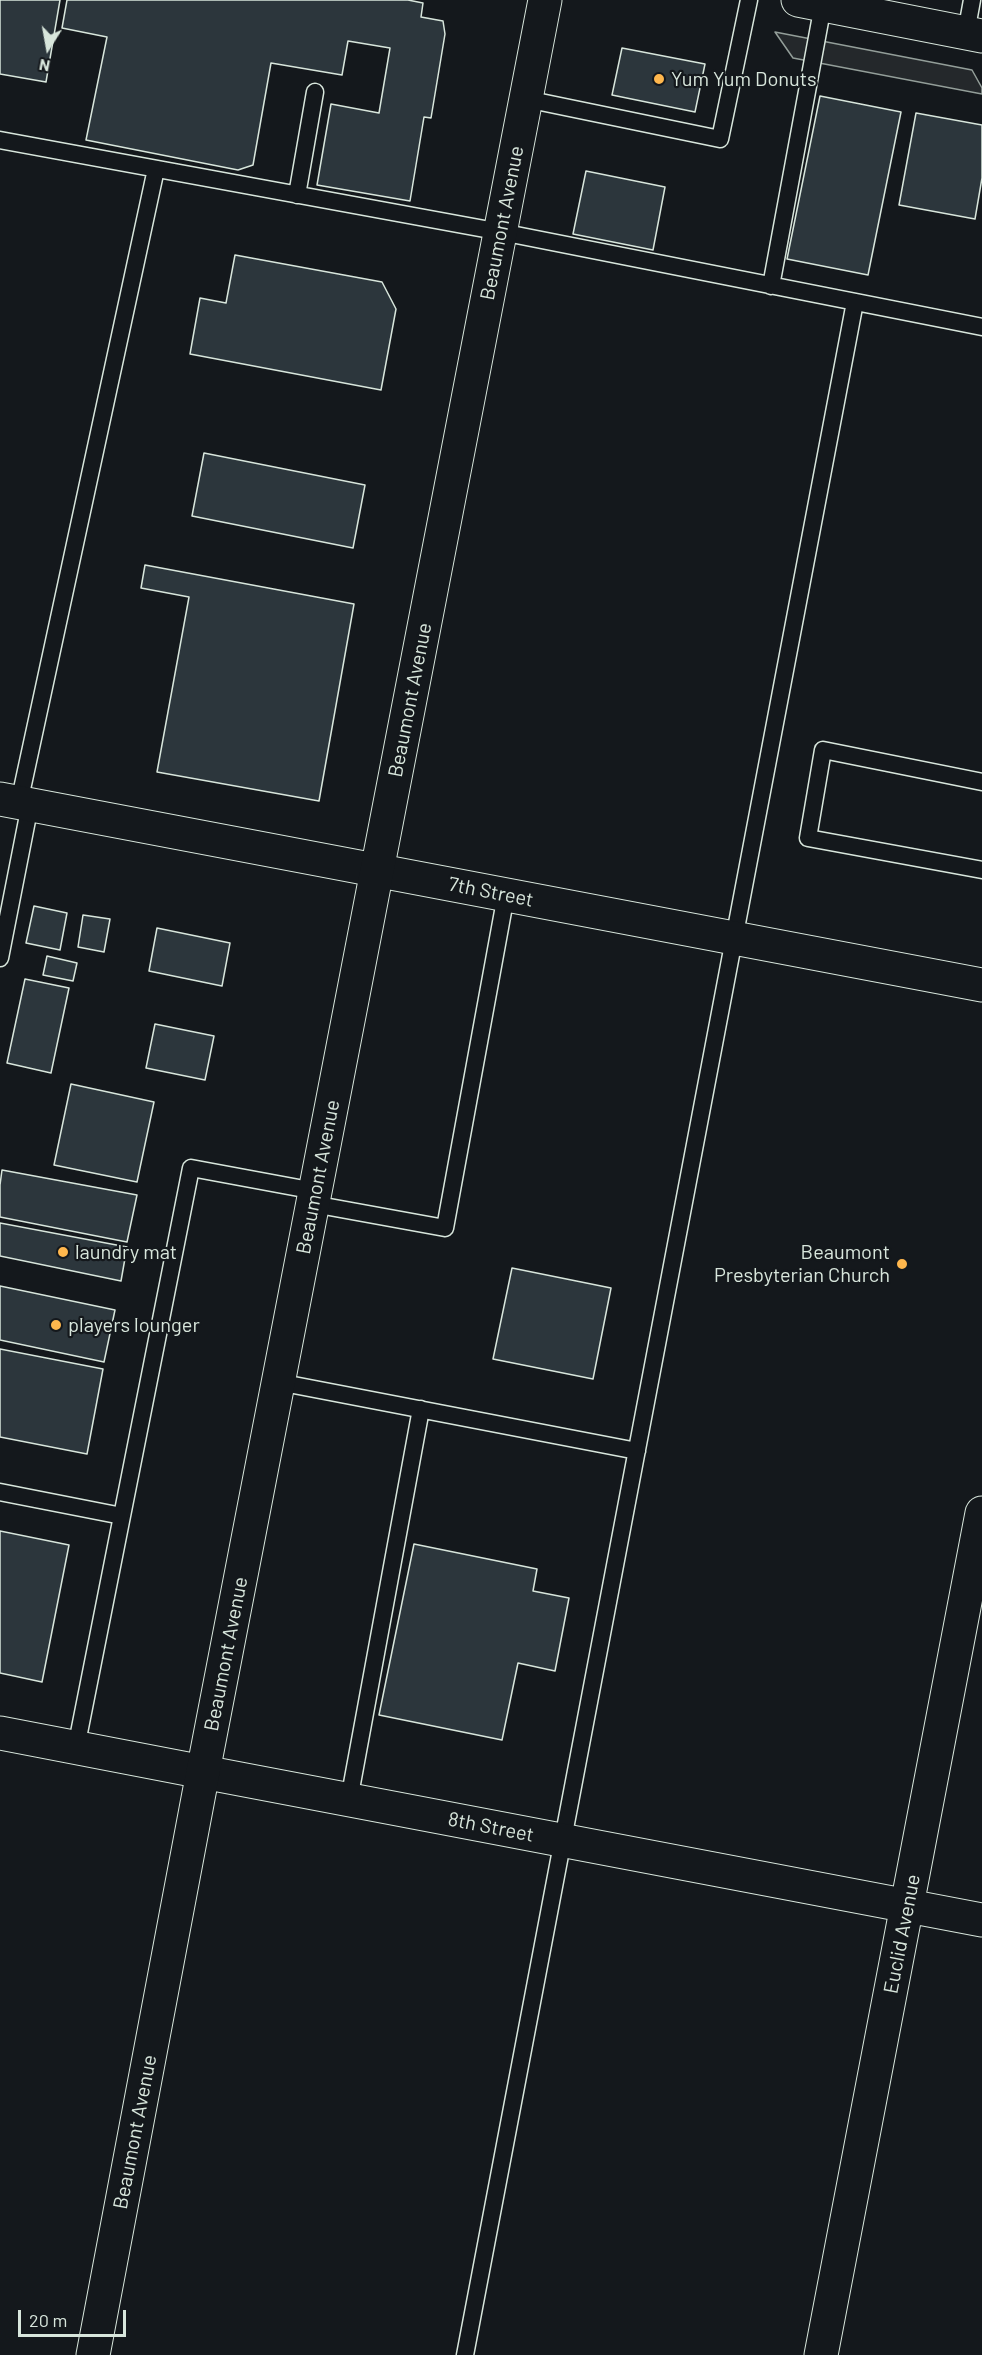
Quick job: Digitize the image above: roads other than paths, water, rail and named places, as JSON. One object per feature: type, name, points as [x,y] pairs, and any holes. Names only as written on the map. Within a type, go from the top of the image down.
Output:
[{"type":"street","name":"Beaumont Avenue","points":[[93,2355],[203,1772],[545,0]]},
{"type":"street","points":[[811,2],[974,34]]},
{"type":"street","name":"7th Street","points":[[16,802],[982,985]]},
{"type":"street","name":"Euclid Avenue","points":[[821,2355],[982,1513]]},
{"type":"street","name":"8th Street","points":[[0,1733],[982,1920]]},
{"type":"lane","points":[[526,99],[720,139],[749,0]]},
{"type":"lane","points":[[972,0],[974,34]]},
{"type":"lane","points":[[771,286],[811,2]]},
{"type":"lane","points":[[297,195],[315,92]]},
{"type":"lane","points":[[0,140],[501,232],[982,327]]},
{"type":"lane","points":[[0,958],[16,802],[156,169]]},
{"type":"lane","points":[[465,2355],[855,302]]},
{"type":"lane","points":[[982,782],[824,750],[808,838],[982,870]]},
{"type":"lane","points":[[76,1748],[191,1168],[445,1228],[506,895]]},
{"type":"lane","points":[[278,1382],[637,1451]]},
{"type":"lane","points":[[349,1800],[421,1409]]},
{"type":"lane","points":[[0,1492],[122,1516]]},
{"type":"place","name":"Yum Yum Donuts","points":[[659,79]]},
{"type":"place","name":"laundry mat","points":[[63,1252]]},
{"type":"place","name":"Beaumont Presbyterian Church","points":[[902,1264]]},
{"type":"place","name":"players lounger","points":[[56,1325]]}]
